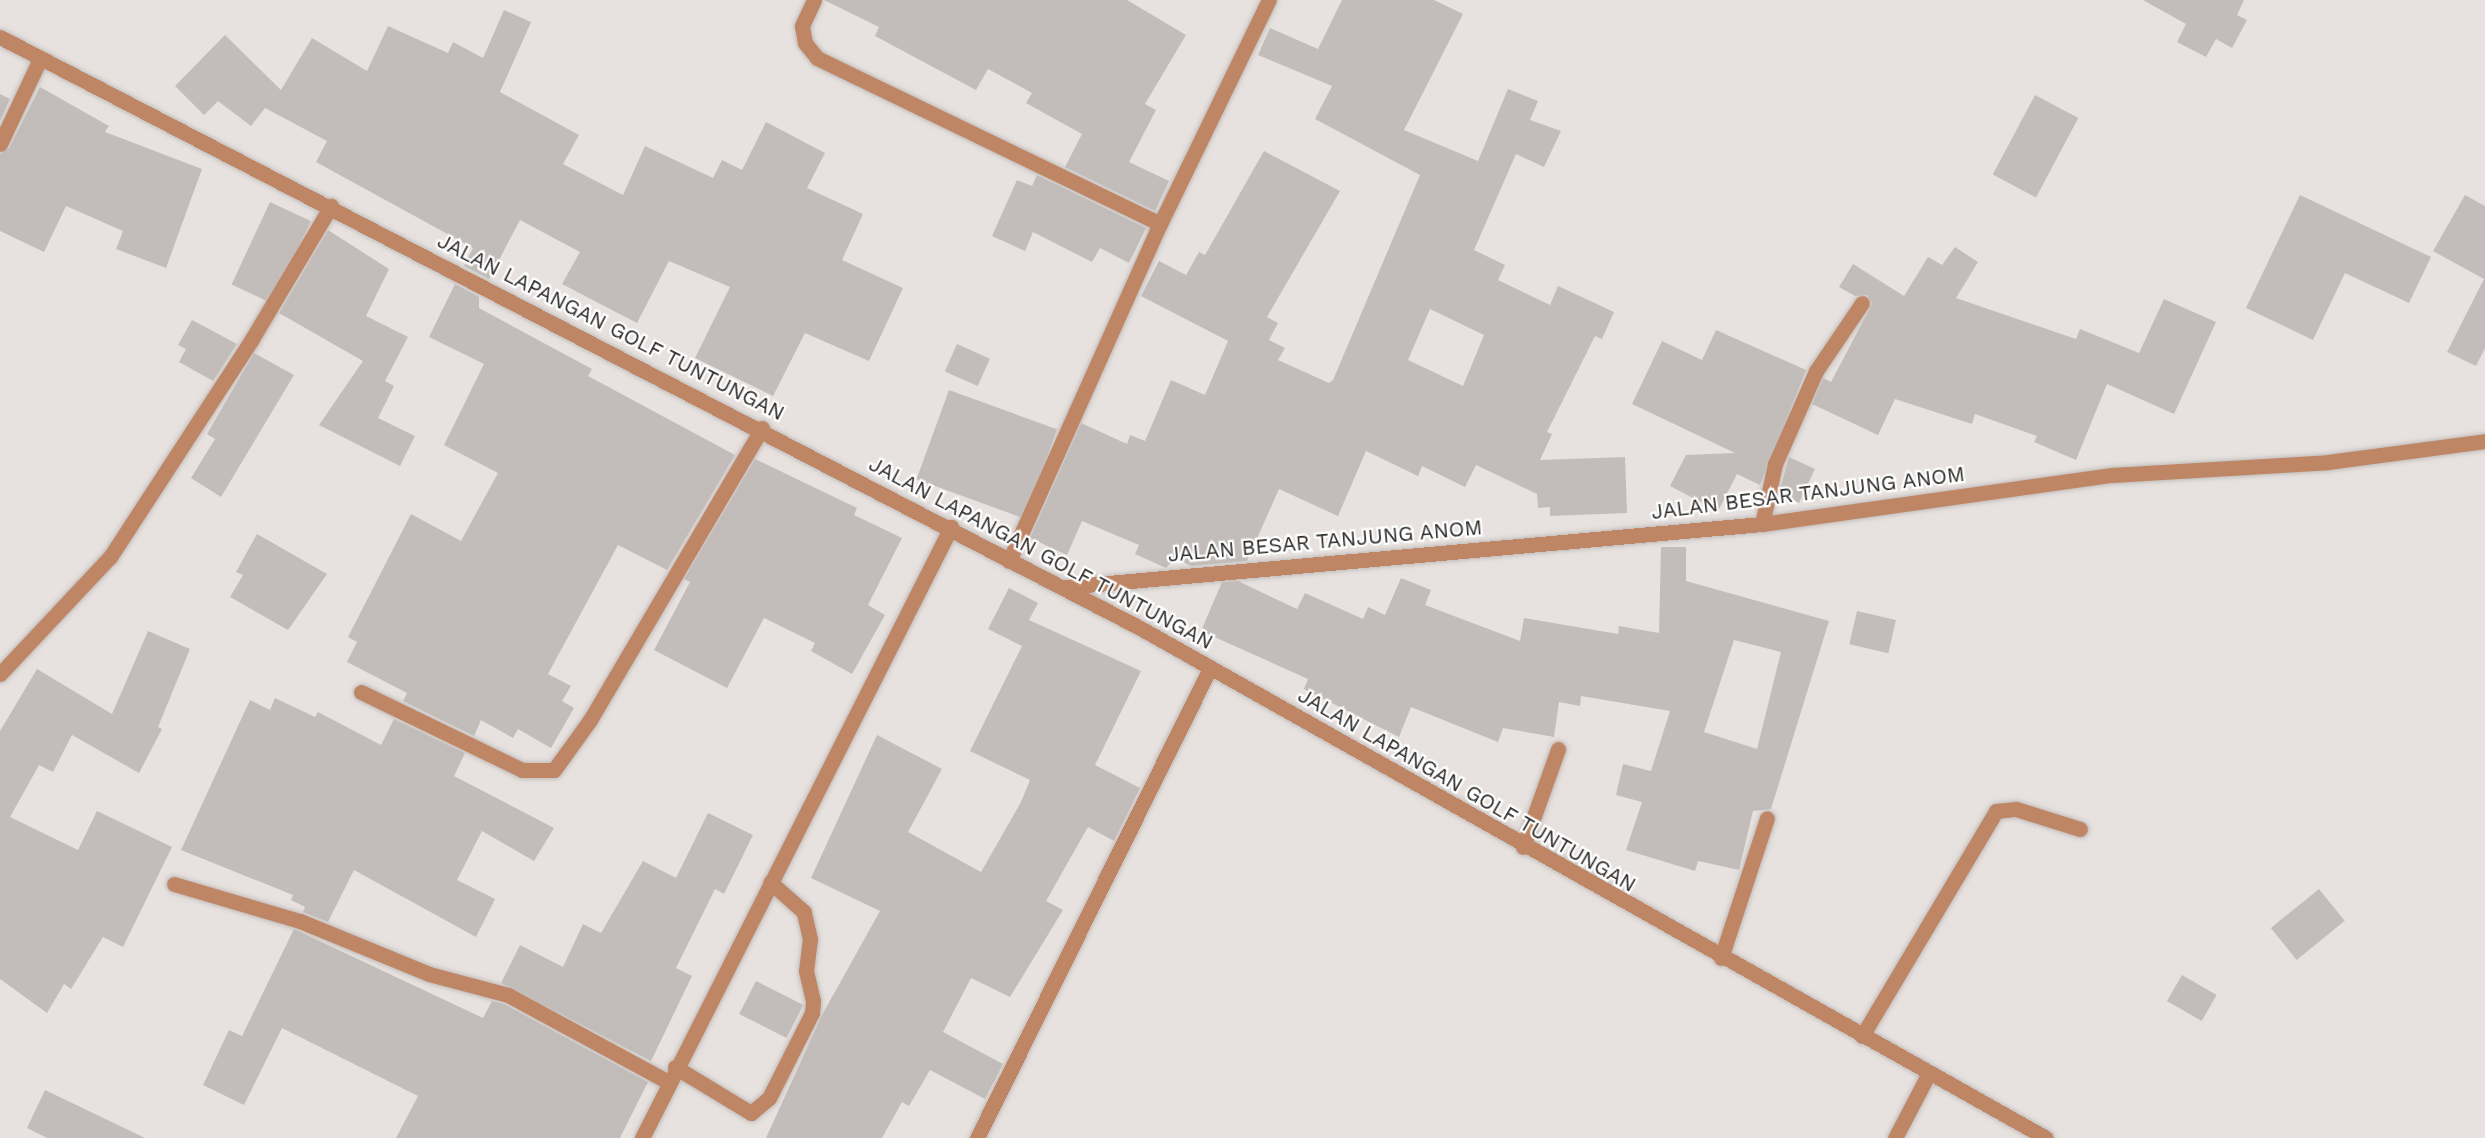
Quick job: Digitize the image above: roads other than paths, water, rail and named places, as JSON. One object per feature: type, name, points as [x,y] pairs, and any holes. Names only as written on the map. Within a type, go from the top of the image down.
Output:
[{"type":"street","points":[[814,0],[802,26],[805,43],[817,58],[1160,225]]},
{"type":"street","points":[[1010,561],[1160,225],[1269,0]]},
{"type":"street","name":"JALAN LAPANGAN GOLF TUNTUNGAN","points":[[0,37],[762,428],[951,527],[1010,561],[1064,586],[1523,847],[2046,1138]]},
{"type":"street","points":[[0,144],[40,59]]},
{"type":"street","points":[[0,674],[110,557],[252,339],[331,206]]},
{"type":"street","points":[[1762,524],[1775,464],[1815,370],[1862,303]]},
{"type":"street","points":[[361,692],[522,770],[554,770],[590,720],[762,428]]},
{"type":"street","name":"JALAN BESAR TANJUNG ANOM","points":[[1064,586],[1762,524],[2112,475],[2328,462],[2485,441]]},
{"type":"street","points":[[642,1138],[671,1075],[951,527]]},
{"type":"street","points":[[977,1138],[1210,668]]},
{"type":"street","points":[[1523,847],[1558,749]]},
{"type":"street","points":[[1862,1036],[1996,811],[2016,809],[2080,828]]},
{"type":"street","points":[[1721,958],[1767,818]]},
{"type":"street","points":[[174,884],[300,921],[429,974],[508,995],[751,1113],[769,1098],[812,1013],[813,1001],[806,971],[810,939],[804,912],[770,882]]},
{"type":"street","points":[[1895,1138],[1929,1073]]}]
